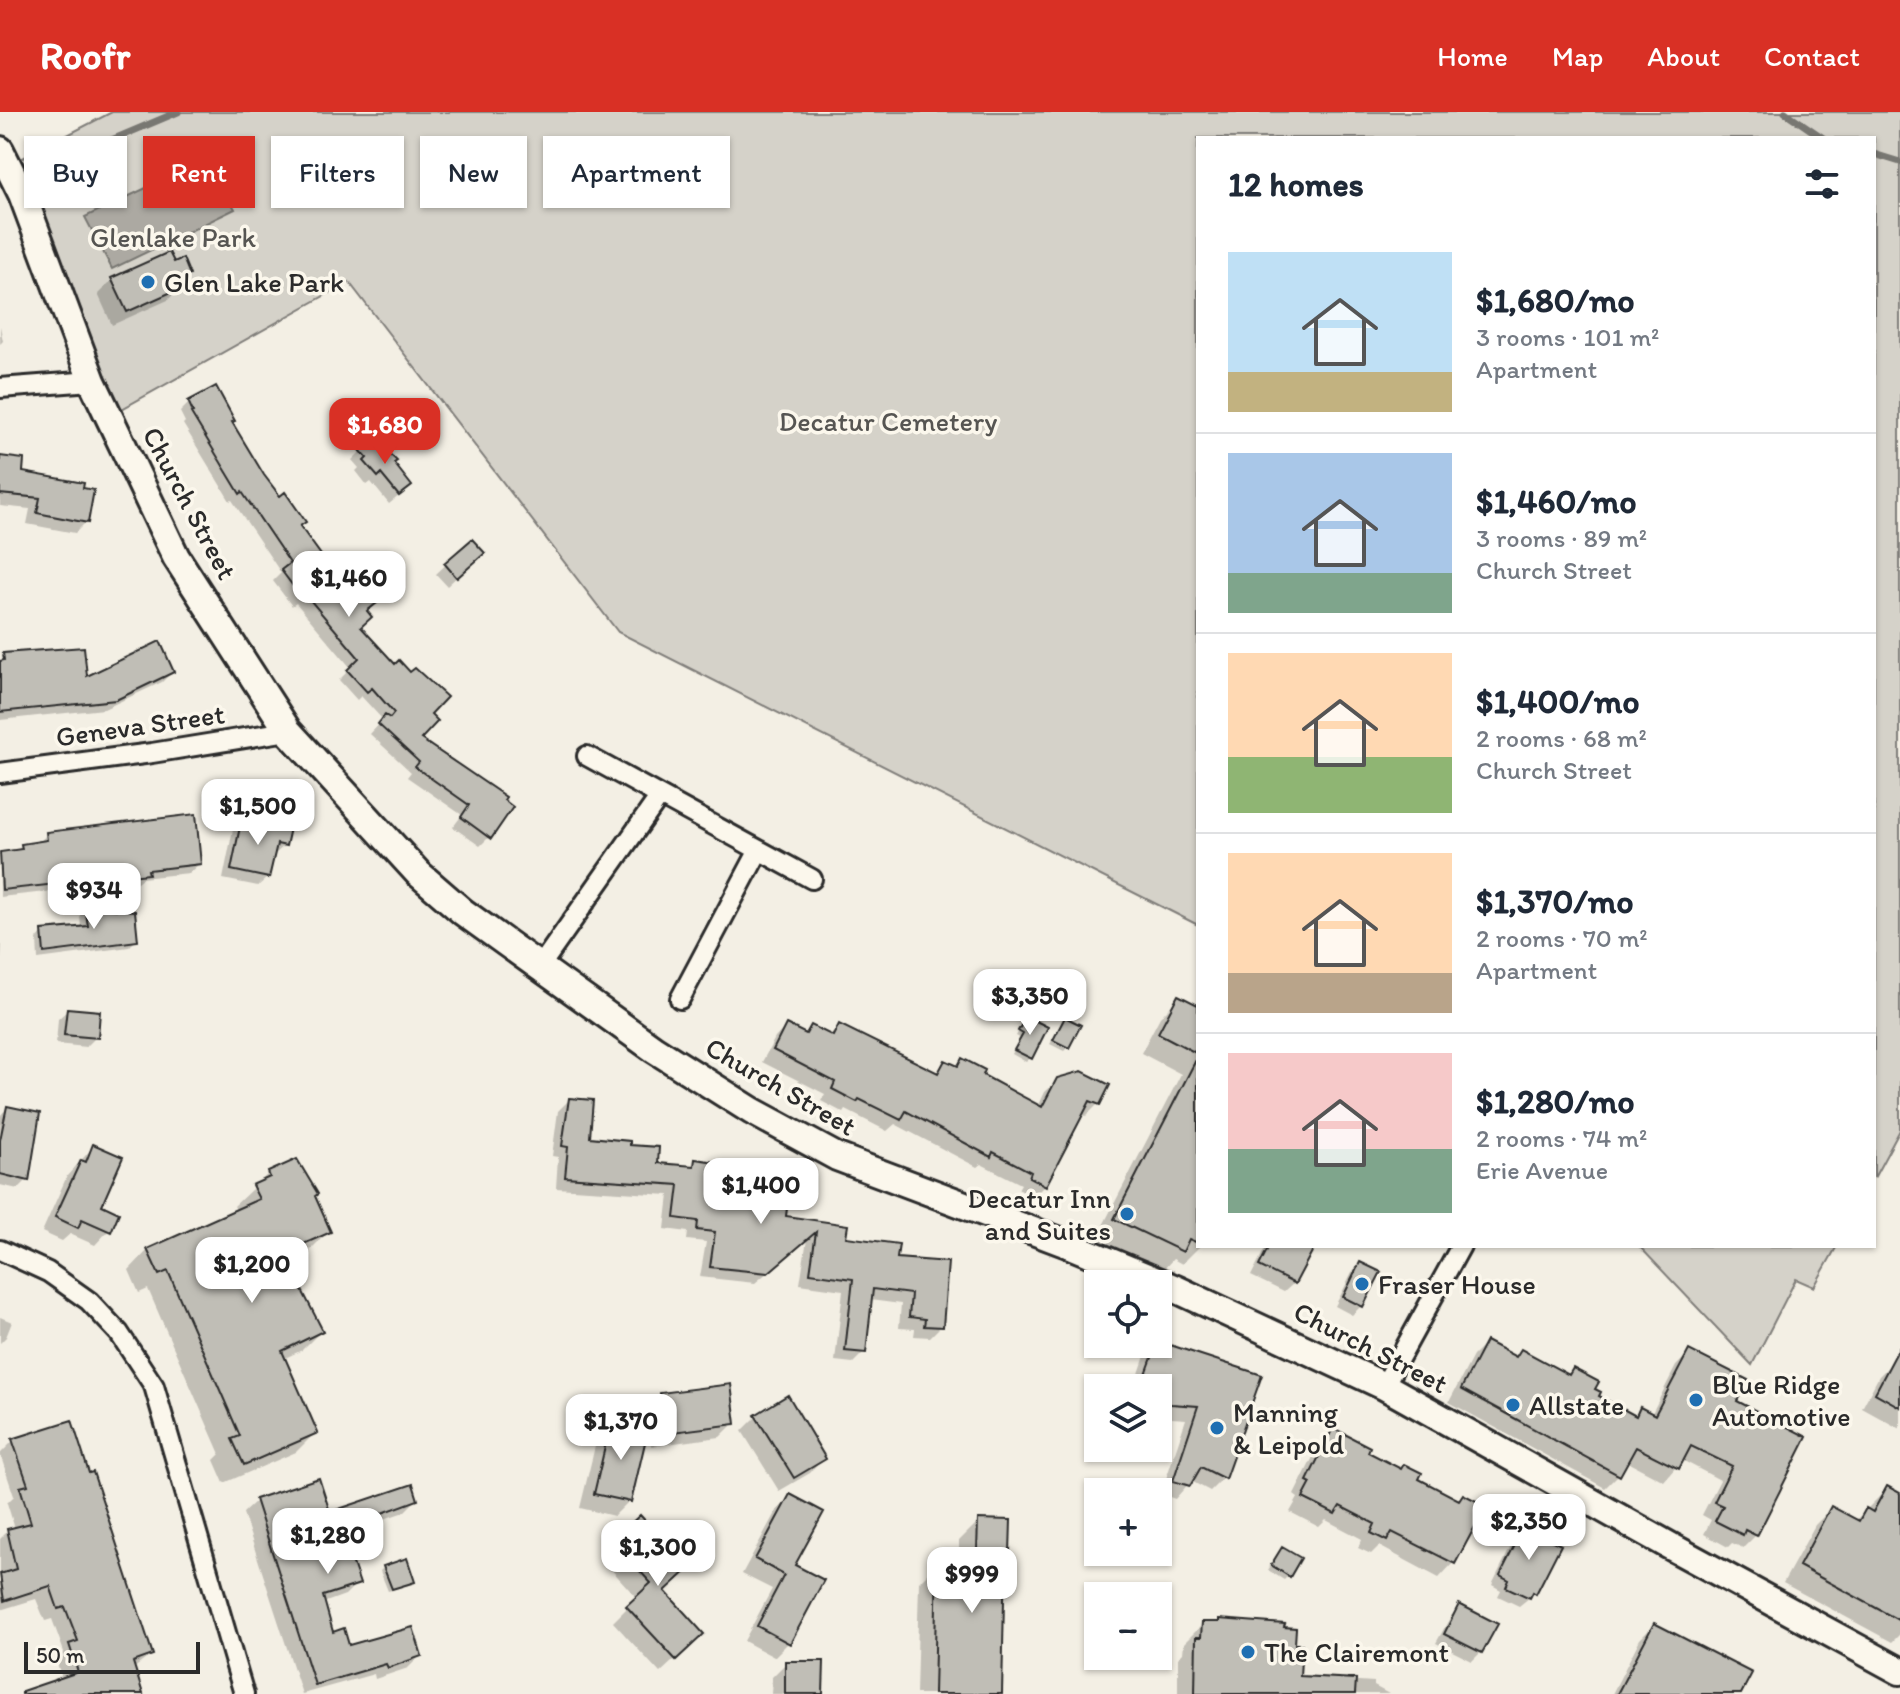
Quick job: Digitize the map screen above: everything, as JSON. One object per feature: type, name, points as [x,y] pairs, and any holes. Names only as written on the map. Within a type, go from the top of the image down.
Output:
[{"type":"main road","name":"Church Street","points":[[0,150],[22,194],[92,381],[176,557],[288,731],[418,873],[463,912],[539,968],[658,1042],[752,1111],[837,1157],[1176,1289],[1384,1386],[1900,1671]]},
{"type":"street","points":[[0,388],[92,381]]},
{"type":"street","name":"Geneva Street","points":[[0,773],[288,731]]},
{"type":"street","points":[[587,756],[812,879]]},
{"type":"street","points":[[539,968],[660,796]]},
{"type":"street","points":[[680,999],[759,850]]},
{"type":"street","points":[[1384,1386],[1460,1248]]},
{"type":"street","points":[[0,1250],[48,1272],[89,1301],[119,1333],[154,1386],[244,1694]]},
{"type":"green space","name":"Decatur Cemetery","points":[[112,112],[1900,112],[1900,1130],[1876,1174],[1876,136],[1196,136],[1196,924],[618,632],[349,282],[102,420],[27,208],[127,208],[127,136],[65,136]]},
{"type":"green space","name":"Decatur Cemetery","points":[[24,157],[24,201],[11,164]]},
{"type":"green space","points":[[1641,1248],[1836,1248],[1814,1287],[1796,1279],[1752,1365]]},
{"type":"shaded area","points":[[143,189],[143,208],[235,209],[112,269],[85,217],[104,208],[127,208],[127,197]]},
{"type":"building","name":"Glen Lake Park","points":[[169,252],[174,262],[183,258],[190,275],[182,280],[185,286],[127,312],[111,278]]},
{"type":"building","points":[[216,386],[235,421],[232,422],[264,475],[280,496],[285,492],[306,522],[300,526],[342,584],[360,570],[370,581],[373,578],[387,595],[367,611],[372,617],[361,627],[395,664],[399,660],[410,672],[415,668],[447,697],[431,714],[438,721],[421,739],[506,797],[504,800],[513,807],[491,839],[461,817],[469,805],[415,767],[419,762],[378,724],[385,715],[390,718],[394,713],[372,688],[367,692],[347,670],[359,658],[306,595],[302,598],[281,570],[290,563],[242,492],[240,494],[191,413],[188,401]]},
{"type":"building","points":[[373,438],[397,461],[394,463],[412,486],[399,496],[381,474],[378,477],[364,461],[367,458],[359,449]]},
{"type":"building","points":[[0,456],[24,459],[23,472],[84,483],[83,488],[94,490],[88,523],[37,513],[40,498],[0,494]]},
{"type":"building","points":[[472,539],[485,553],[457,578],[444,563]]},
{"type":"building","points":[[160,641],[174,672],[116,700],[0,712],[0,661],[4,660],[3,653],[84,647],[87,676]]},
{"type":"building","points":[[196,814],[201,864],[148,870],[149,874],[2,890],[0,852],[22,849],[21,844],[47,840],[46,832]]},
{"type":"building","points":[[242,817],[290,828],[286,846],[277,844],[269,878],[231,870]]},
{"type":"building","points":[[85,907],[135,911],[138,941],[44,953],[42,930],[88,926]]},
{"type":"building","points":[[1178,995],[1196,1004],[1196,1053],[1158,1033]]},
{"type":"building","points":[[67,1008],[100,1011],[98,1038],[64,1035]]},
{"type":"building","points":[[1026,1016],[1048,1027],[1032,1059],[1014,1050],[1023,1034],[1018,1031]]},
{"type":"building","points":[[1065,1017],[1081,1025],[1069,1048],[1053,1040]]},
{"type":"building","points":[[786,1024],[806,1034],[811,1025],[833,1036],[839,1024],[938,1073],[945,1060],[958,1066],[962,1058],[985,1070],[983,1075],[1042,1107],[1057,1078],[1082,1071],[1110,1085],[1100,1105],[1090,1101],[1046,1186],[1029,1177],[1031,1172],[993,1152],[991,1157],[906,1111],[901,1120],[832,1089],[835,1082],[773,1050]]},
{"type":"building","points":[[1196,1060],[1196,1242],[1189,1239],[1183,1252],[1114,1219]]},
{"type":"building","points":[[569,1098],[593,1100],[590,1137],[659,1147],[658,1163],[694,1166],[695,1159],[716,1162],[714,1173],[722,1174],[720,1186],[786,1190],[786,1216],[848,1225],[846,1237],[899,1244],[897,1258],[948,1262],[943,1327],[924,1326],[925,1319],[909,1317],[911,1294],[873,1289],[866,1353],[845,1351],[853,1279],[810,1273],[816,1232],[768,1273],[710,1267],[715,1232],[697,1230],[698,1221],[675,1218],[679,1185],[565,1177],[568,1147],[562,1146]]},
{"type":"building","points":[[7,1106],[40,1113],[29,1181],[0,1174],[0,1140]]},
{"type":"building","points":[[93,1144],[123,1157],[102,1205],[119,1213],[111,1232],[82,1219],[78,1228],[55,1217],[81,1160],[86,1162]]},
{"type":"building","points":[[297,1159],[318,1194],[315,1196],[331,1232],[283,1253],[323,1331],[282,1351],[318,1433],[244,1465],[232,1439],[240,1436],[168,1271],[159,1275],[147,1249],[259,1199],[252,1185],[270,1177],[268,1172]]},
{"type":"building","points":[[1268,1248],[1314,1248],[1295,1284],[1259,1266]]},
{"type":"building","name":"Fraser House","points":[[1360,1262],[1381,1272],[1363,1307],[1343,1297]]},
{"type":"building","points":[[1486,1341],[1516,1357],[1521,1349],[1569,1375],[1573,1368],[1599,1382],[1595,1389],[1601,1392],[1599,1396],[1636,1416],[1640,1407],[1655,1415],[1689,1350],[1748,1380],[1737,1401],[1807,1437],[1757,1536],[1745,1530],[1743,1535],[1715,1521],[1723,1506],[1714,1502],[1732,1466],[1691,1446],[1679,1469],[1636,1447],[1620,1476],[1461,1389]]},
{"type":"building","name":"Manning & Leipold","points":[[1172,1346],[1262,1375],[1225,1479],[1201,1467],[1190,1486],[1173,1481],[1198,1406],[1172,1404],[1172,1374],[1146,1374],[1152,1358],[1172,1358]]},
{"type":"building","points":[[1900,1346],[1900,1407],[1875,1393]]},
{"type":"building","points":[[731,1384],[736,1424],[665,1433],[660,1393]]},
{"type":"building","points":[[788,1395],[826,1459],[794,1478],[755,1415]]},
{"type":"building","points":[[72,1420],[89,1473],[93,1472],[153,1655],[133,1662],[143,1694],[22,1694],[22,1691],[78,1672],[69,1644],[78,1641],[65,1607],[58,1609],[50,1586],[4,1601],[0,1574],[16,1569],[7,1529],[31,1523],[20,1487],[28,1485],[12,1439]]},
{"type":"building","points":[[611,1421],[648,1430],[631,1502],[594,1494]]},
{"type":"building","points":[[1333,1428],[1370,1447],[1368,1452],[1401,1469],[1404,1464],[1422,1473],[1419,1479],[1459,1500],[1463,1494],[1486,1506],[1455,1564],[1392,1532],[1387,1541],[1371,1533],[1375,1524],[1340,1506],[1335,1514],[1303,1498],[1311,1483],[1307,1481]]},
{"type":"building","points":[[319,1478],[330,1512],[413,1484],[418,1500],[341,1528],[360,1584],[323,1596],[333,1632],[344,1628],[349,1645],[413,1627],[422,1656],[388,1668],[386,1664],[315,1685],[255,1499]]},
{"type":"building","points":[[1887,1486],[1900,1493],[1900,1621],[1799,1566],[1831,1506],[1859,1521],[1866,1508],[1873,1512]]},
{"type":"building","points":[[790,1494],[824,1512],[795,1565],[824,1580],[790,1644],[757,1626],[784,1575],[755,1559]]},
{"type":"building","points":[[640,1515],[689,1569],[665,1591],[704,1634],[676,1660],[626,1606],[651,1583],[612,1541]]},
{"type":"building","points":[[978,1519],[1011,1520],[1010,1553],[1005,1553],[1002,1694],[934,1694],[937,1560],[960,1561],[960,1550],[977,1551]]},
{"type":"building","points":[[1524,1527],[1561,1545],[1536,1594],[1533,1592],[1530,1598],[1506,1587],[1509,1580],[1500,1575]]},
{"type":"building","points":[[1282,1547],[1301,1558],[1290,1577],[1271,1565]]},
{"type":"building","points":[[407,1558],[415,1582],[392,1589],[383,1566]]},
{"type":"building","points":[[1459,1604],[1498,1624],[1482,1653],[1444,1634]]},
{"type":"building","name":"The Clairemont","points":[[1219,1619],[1285,1624],[1284,1627],[1296,1628],[1295,1644],[1302,1644],[1300,1676],[1356,1679],[1355,1694],[1195,1694],[1196,1637],[1201,1637],[1202,1622],[1219,1622]]},
{"type":"building","points":[[1654,1623],[1752,1673],[1741,1694],[1617,1694]]},
{"type":"building","points":[[785,1661],[824,1661],[823,1694],[785,1694]]},
{"type":"waterway","points":[[17,169],[38,171],[178,112]]},
{"type":"waterway","points":[[1785,112],[1820,136]]},
{"type":"waterway","points":[[1876,155],[1900,162]]},
{"type":"place","name":"Glen Lake Park","points":[[148,282]]},
{"type":"place","name":"Decatur Inn and Suites","points":[[1127,1214]]},
{"type":"place","name":"Fraser House","points":[[1362,1284]]},
{"type":"place","name":"Blue Ridge Automotive","points":[[1696,1400]]},
{"type":"place","name":"Allstate","points":[[1513,1405]]},
{"type":"place","name":"Manning & Leipold","points":[[1217,1428]]},
{"type":"place","name":"The Clairemont","points":[[1248,1652]]},
{"type":"park label","name":"Glenlake Park","points":[[173,237]]}]
